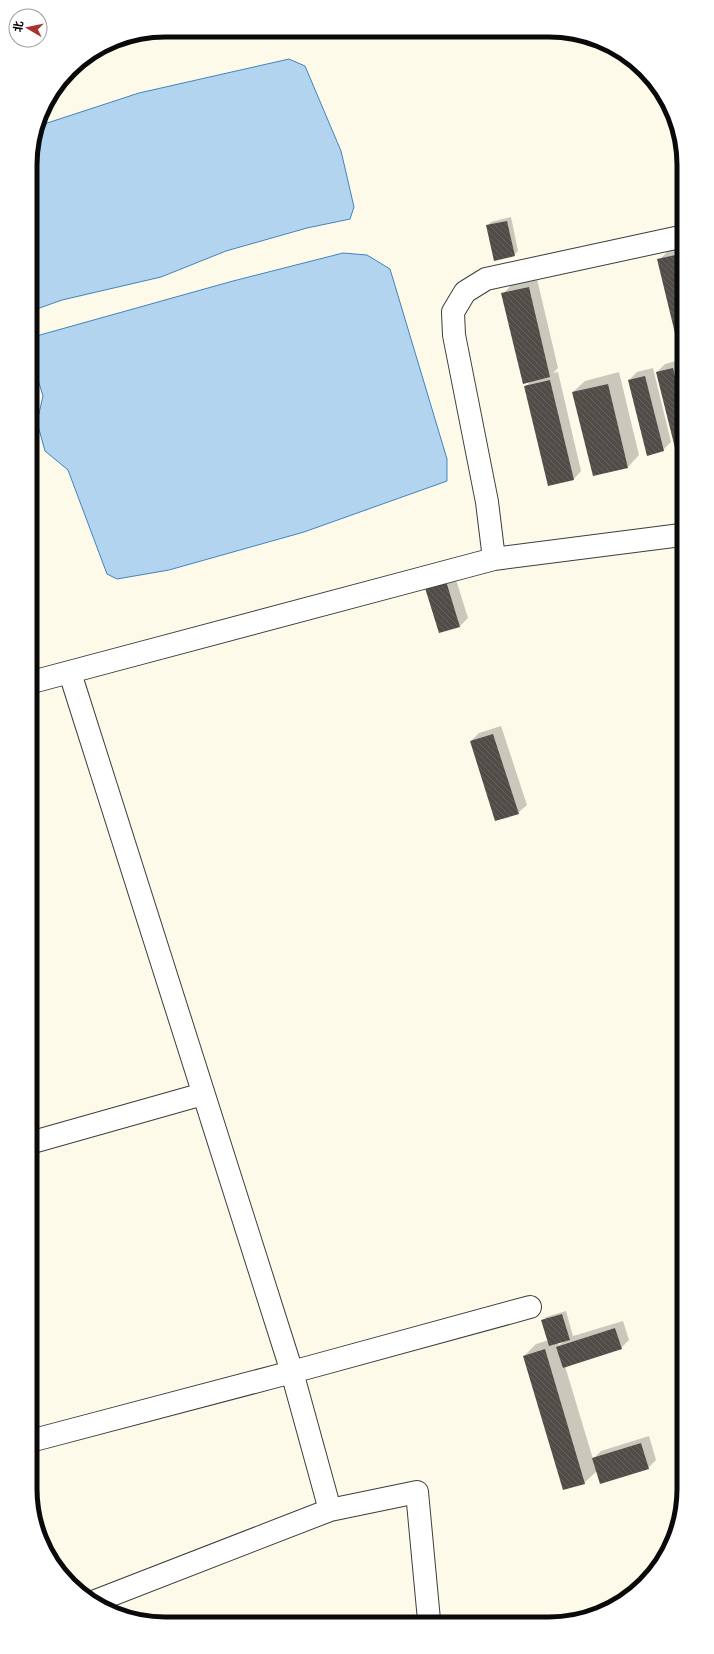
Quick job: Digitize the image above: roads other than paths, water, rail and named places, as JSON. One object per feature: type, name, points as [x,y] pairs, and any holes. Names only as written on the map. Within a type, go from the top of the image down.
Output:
[{"type":"street","points":[[494,559],[487,502],[454,335],[453,312],[465,292],[486,279],[677,238]]},
{"type":"street","points":[[37,681],[494,559],[677,536]]},
{"type":"street","points":[[70,673],[292,1372],[330,1510]]},
{"type":"street","points":[[37,1141],[203,1094]]},
{"type":"street","points":[[37,1439],[530,1308]]},
{"type":"street","points":[[100,1599],[330,1510],[417,1492],[429,1617]]},
{"type":"water","points":[[289,59],[305,66],[341,151],[354,207],[350,219],[307,228],[226,251],[161,277],[62,300],[37,309],[37,157],[41,132],[44,124],[139,93]]},
{"type":"water","points":[[343,253],[367,255],[390,269],[447,459],[447,481],[304,532],[169,570],[117,579],[107,574],[68,470],[45,451],[37,422],[43,396],[37,376],[37,338],[40,335],[233,281]]}]
